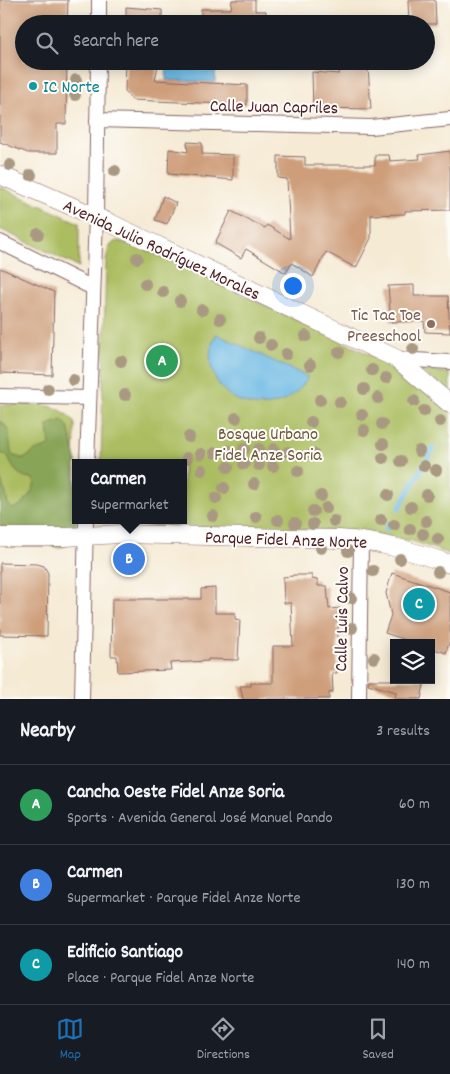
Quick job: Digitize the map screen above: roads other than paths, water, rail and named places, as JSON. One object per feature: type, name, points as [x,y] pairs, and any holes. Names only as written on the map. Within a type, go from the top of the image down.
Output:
[{"type":"street","points":[[99,0],[99,15]]},
{"type":"street","points":[[87,459],[96,217],[98,70]]},
{"type":"street","name":"Calle Juan Capriles","points":[[98,120],[371,127],[450,119]]},
{"type":"street","name":"Avenida Julio Rodríguez Morales","points":[[0,174],[96,217],[397,359],[450,404]]},
{"type":"street","points":[[0,242],[93,288]]},
{"type":"street","points":[[397,359],[450,362]]},
{"type":"street","points":[[0,396],[89,398]]},
{"type":"street","points":[[82,699],[85,528]]},
{"type":"street","name":"Parque Fidel Anze Norte","points":[[0,537],[85,528],[121,534],[361,540],[394,546],[450,564]]},
{"type":"street","name":"Calle Luis Calvo","points":[[359,699],[361,540]]},
{"type":"water","points":[[167,70],[216,70],[215,82],[166,80]]},
{"type":"water","points":[[216,334],[308,377],[295,393],[279,403],[262,406],[245,403],[230,395],[218,383],[211,367],[211,348]]},
{"type":"waterway","points":[[399,508],[433,449]]},
{"type":"waterway","points":[[386,529],[390,523]]},
{"type":"place","name":"IC Norte","points":[[33,86]]},
{"type":"place","name":"Tic Tac Toe Preeschool","points":[[431,324]]},
{"type":"place","name":"Cancha Oeste Fidel Anze Soria","points":[[162,361]]},
{"type":"place","name":"Carmen","points":[[129,559]]},
{"type":"place","name":"Edificio Santiago","points":[[419,604]]},
{"type":"park label","name":"Bosque Urbano Fidel Anze Soria","points":[[268,443]]}]
